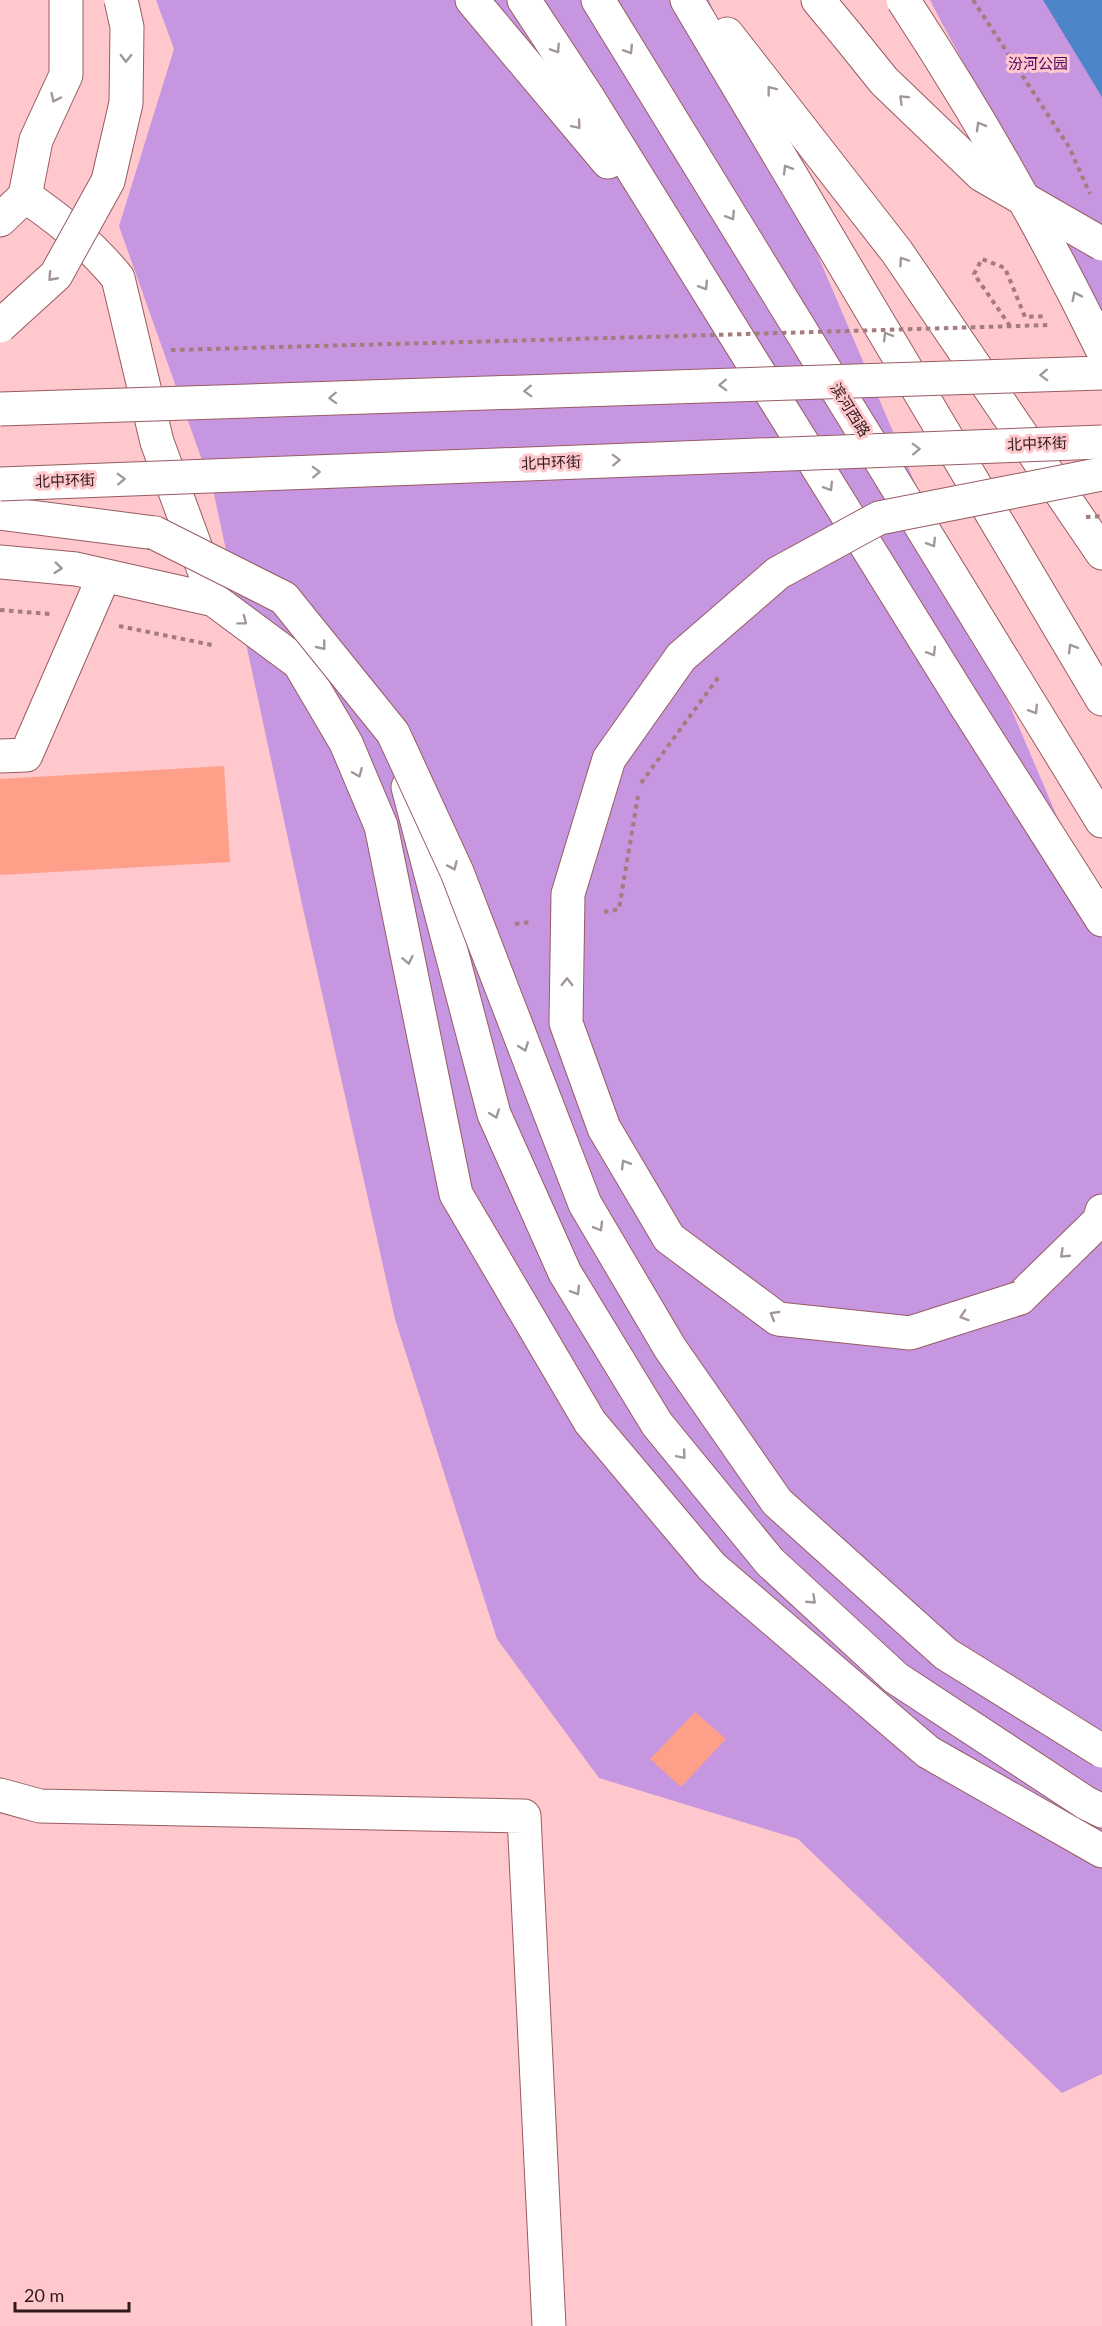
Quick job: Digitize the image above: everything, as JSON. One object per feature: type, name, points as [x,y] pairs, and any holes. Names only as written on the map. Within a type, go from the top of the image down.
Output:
[{"type":"main road","points":[[0,220],[25,196],[36,140],[66,75],[66,0]]},
{"type":"main road","points":[[0,326],[56,275],[108,181],[126,103],[127,27],[121,0]]},
{"type":"main road","points":[[472,0],[682,250]]},
{"type":"main road","points":[[524,0],[587,96],[964,703],[1102,920]]},
{"type":"main road","name":"滨河西路","points":[[598,0],[1102,821]]},
{"type":"main road","points":[[687,0],[1102,699]]},
{"type":"main road","points":[[701,0],[897,252],[1102,553]]},
{"type":"main road","points":[[818,0],[884,81],[982,175],[1102,244]]},
{"type":"main road","points":[[826,0],[847,36]]},
{"type":"main road","points":[[903,0],[939,55],[1061,266],[1102,349]]},
{"type":"main road","points":[[25,196],[102,258],[118,278],[157,442],[214,600]]},
{"type":"main road","points":[[0,409],[1102,373]]},
{"type":"main road","name":"北中环街","points":[[0,484],[1102,442]]},
{"type":"main road","points":[[1102,474],[879,518],[778,573],[681,657],[609,759],[568,894],[566,1023],[604,1128],[669,1238],[778,1319],[910,1333],[1020,1298],[1099,1221],[1102,1211]]},
{"type":"main road","points":[[0,513],[155,533],[284,598],[393,733],[457,872],[585,1204],[670,1348],[777,1502],[946,1654],[1102,1750]]},
{"type":"main road","points":[[0,562],[76,569],[214,600],[299,663],[346,743],[381,826],[456,1194],[590,1422],[712,1567],[928,1752],[1102,1851]]},
{"type":"main road","points":[[0,756],[26,755],[104,576]]},
{"type":"main road","points":[[393,733],[494,1114],[565,1273],[657,1424],[770,1562],[896,1678],[1086,1803],[1102,1811]]},
{"type":"main road","points":[[0,1795],[40,1806],[524,1816],[549,2326]]},
{"type":"path","points":[[973,0],[1069,147],[1093,199]]},
{"type":"path","points":[[1010,326],[974,274],[982,259],[1005,268],[1024,316]]},
{"type":"path","points":[[135,351],[1056,325]]},
{"type":"path","points":[[0,610],[71,616],[220,647]]},
{"type":"path","points":[[640,784],[722,672]]},
{"type":"path","points":[[619,909],[638,795]]},
{"type":"green space","points":[[156,0],[709,0],[1102,922],[1102,2074],[1062,2093],[798,1839],[599,1778],[497,1639],[395,1319],[302,904],[214,494],[119,226],[174,49]]},
{"type":"green space","name":"汾河公园","points":[[930,0],[1102,0],[1102,319],[942,23]]},
{"type":"water","points":[[1043,0],[1102,0],[1102,97]]},
{"type":"building","points":[[224,766],[230,862],[0,875],[0,779]]},
{"type":"building","points":[[695,1712],[726,1739],[681,1787],[650,1759]]}]
